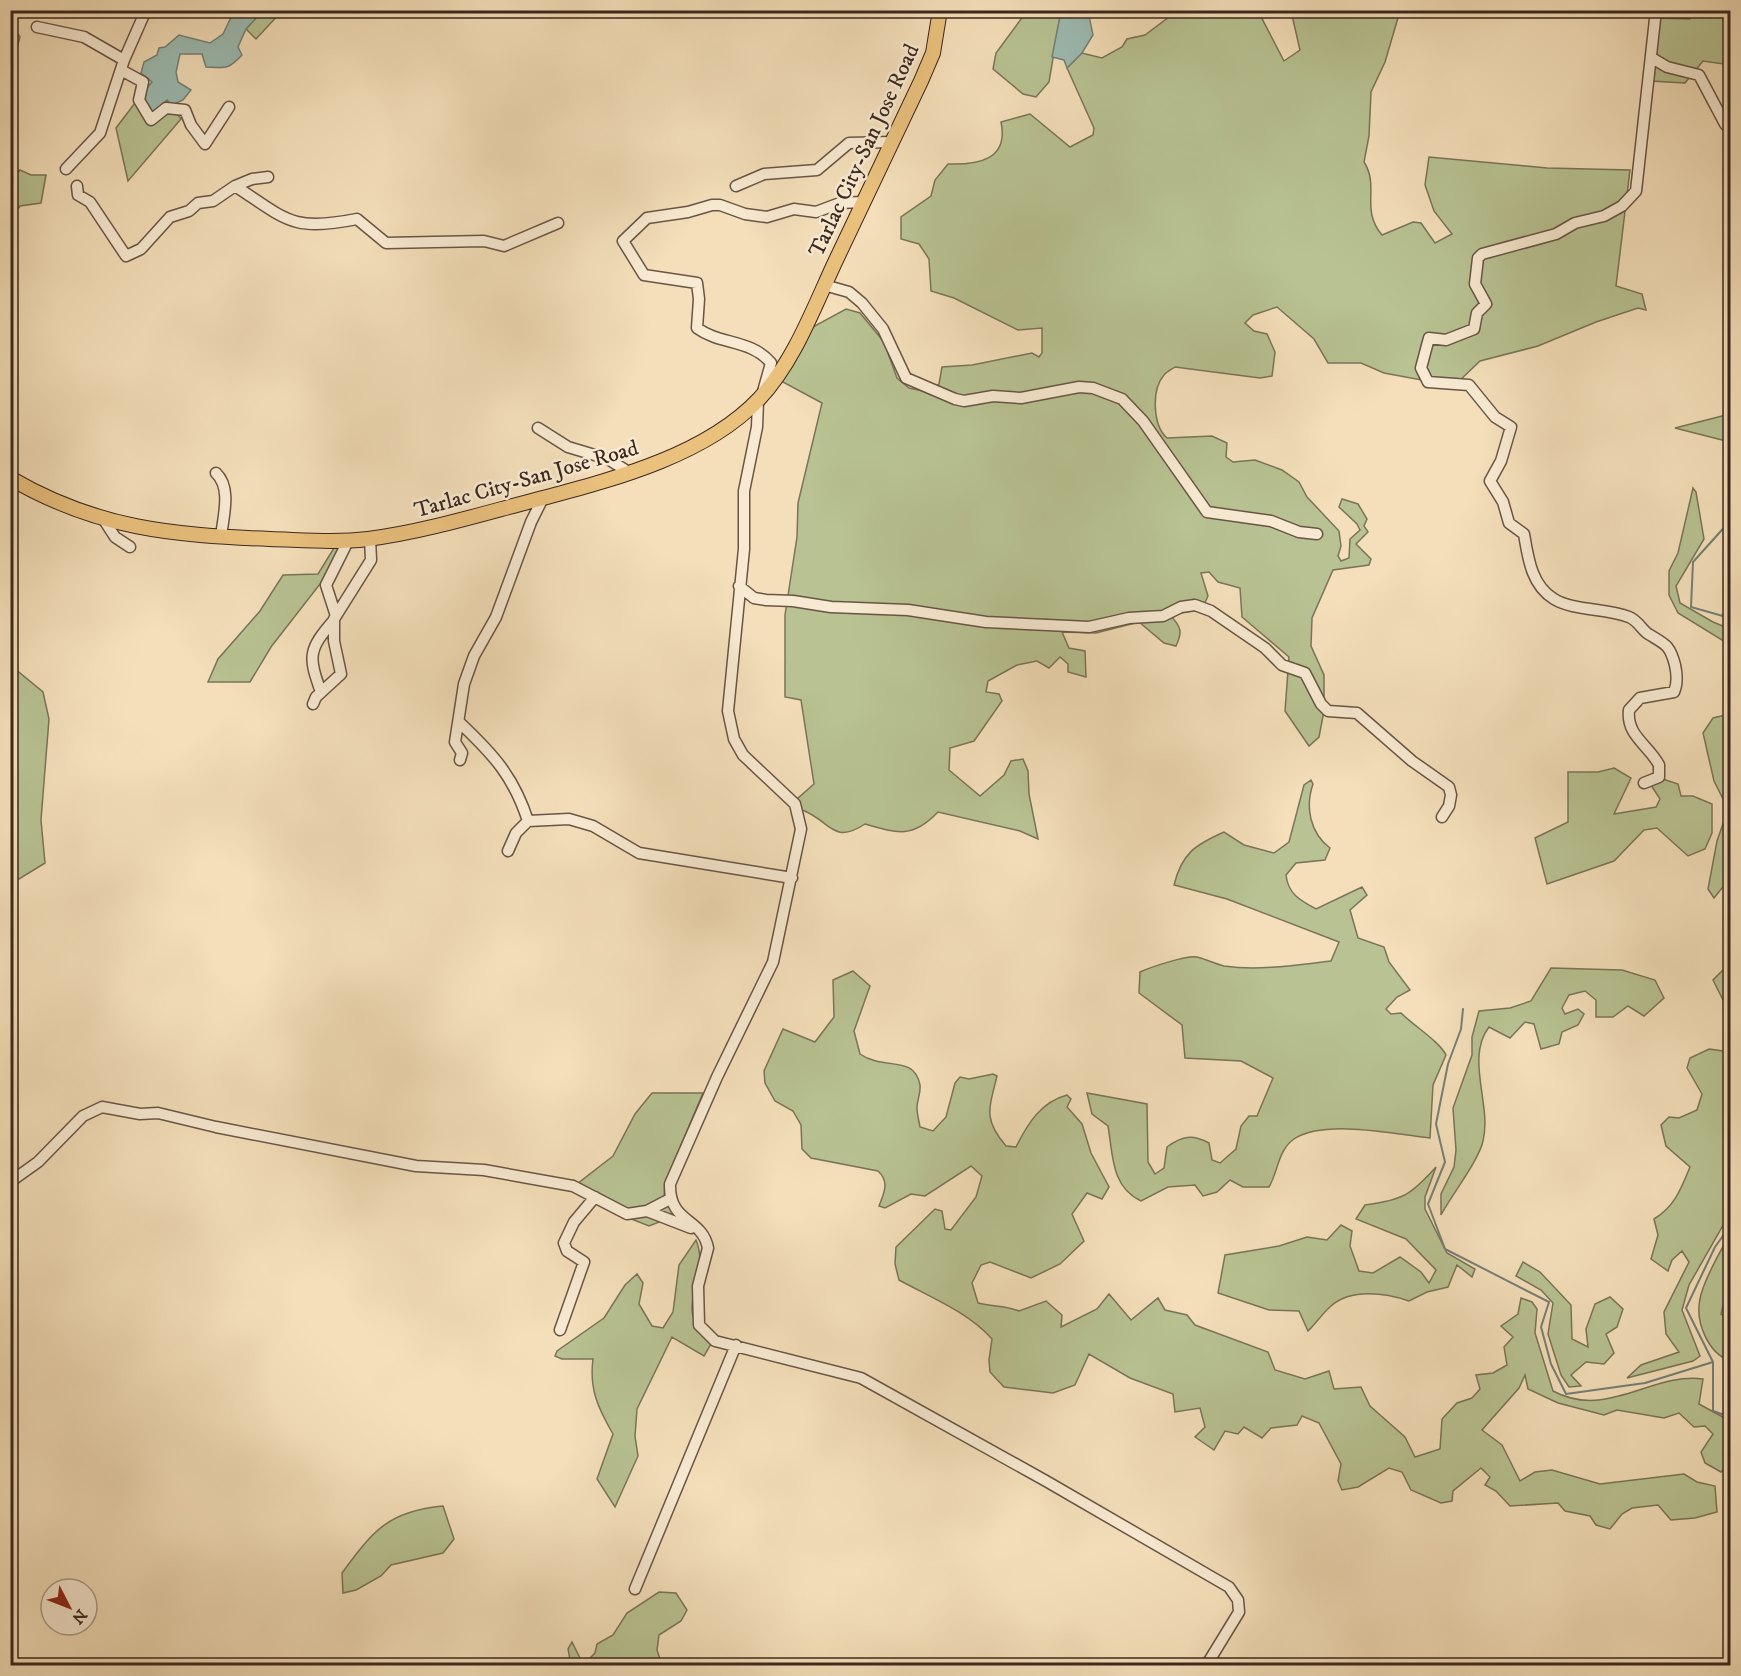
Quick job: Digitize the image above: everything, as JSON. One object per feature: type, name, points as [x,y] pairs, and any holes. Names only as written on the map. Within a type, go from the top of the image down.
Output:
[{"type":"main road","name":"Tarlac City-San Jose Road","points":[[10,478],[55,501],[104,520],[220,537],[348,541],[456,522],[630,473],[706,438],[760,398],[792,349],[933,53],[940,10]]},
{"type":"street","points":[[66,169],[100,133],[122,65],[146,10]]},
{"type":"street","points":[[1644,783],[1659,777],[1659,765],[1629,725],[1629,710],[1640,698],[1674,692],[1677,683],[1673,657],[1661,640],[1650,636],[1635,620],[1599,608],[1570,605],[1547,593],[1531,571],[1524,534],[1509,523],[1503,502],[1491,486],[1494,471],[1500,461],[1511,427],[1495,417],[1468,385],[1428,382],[1421,368],[1430,338],[1446,340],[1474,329],[1478,313],[1486,304],[1475,284],[1478,258],[1556,234],[1575,224],[1604,216],[1632,198],[1636,191],[1656,10]]},
{"type":"street","points":[[37,27],[84,37],[143,82],[140,100],[151,120],[166,108],[185,110],[191,125],[205,144],[229,107]]},
{"type":"street","points":[[1652,58],[1667,67],[1699,75],[1725,124],[1731,129]]},
{"type":"street","points":[[736,186],[764,174],[817,170],[849,143],[892,142]]},
{"type":"street","points":[[77,186],[78,195],[90,202],[126,256],[141,249],[171,217],[189,211],[198,203],[213,201],[235,186],[268,177]]},
{"type":"street","points":[[235,186],[285,220],[309,225],[357,219],[386,243],[484,241],[504,246],[558,223]]},
{"type":"street","points":[[863,202],[840,202],[816,212],[794,209],[767,216],[712,205],[688,212],[647,218],[623,241],[644,275],[697,283],[699,299],[697,328],[708,336],[738,341],[763,353],[771,363],[760,398],[757,427],[744,491],[744,541],[728,692],[730,729],[748,761],[791,799],[798,809],[801,829],[773,962],[717,1077],[670,1184],[670,1199],[677,1212],[700,1232],[708,1248],[698,1286],[699,1325],[715,1341],[861,1378],[1229,1587],[1238,1600],[1239,1612],[1206,1665]]},
{"type":"street","points":[[824,285],[849,292],[862,303],[883,329],[902,374],[909,381],[964,401],[993,396],[1021,398],[1079,387],[1108,393],[1132,407],[1175,463],[1207,512],[1271,521],[1299,532],[1317,534]]},
{"type":"street","points":[[538,428],[568,447],[608,459],[630,473]]},
{"type":"street","points":[[216,473],[224,481],[225,489],[220,537]]},
{"type":"street","points":[[460,760],[462,753],[455,742],[460,723],[464,684],[474,656],[496,616],[531,522],[543,498]]},
{"type":"street","points":[[104,520],[115,537],[130,547]]},
{"type":"street","points":[[321,692],[312,671],[312,658],[320,637],[350,597],[371,560],[370,538]]},
{"type":"street","points":[[313,704],[321,692],[341,674],[334,641],[335,618],[326,585],[348,541]]},
{"type":"street","points":[[739,586],[750,596],[766,600],[793,601],[831,607],[916,611],[993,623],[1068,627],[1095,627],[1129,618],[1163,616],[1188,605],[1201,606],[1265,648],[1282,665],[1305,674],[1321,704],[1328,711],[1357,713],[1412,761],[1441,780],[1449,788],[1451,795],[1449,806],[1442,817]]},
{"type":"street","points":[[460,723],[492,753],[518,791],[528,821]]},
{"type":"street","points":[[508,851],[516,833],[528,821],[569,819],[593,826],[639,853],[792,878]]},
{"type":"street","points":[[10,1182],[38,1162],[84,1116],[102,1107],[140,1114],[158,1113],[216,1127],[416,1166],[484,1170],[573,1186],[627,1214],[647,1211],[670,1199]]},
{"type":"street","points":[[560,1330],[584,1262],[567,1251],[564,1244],[574,1222],[595,1197]]},
{"type":"street","points":[[647,1211],[700,1232]]},
{"type":"street","points":[[635,1589],[736,1345]]},
{"type":"green space","points":[[256,11],[282,11],[256,39],[246,29],[258,15]]},
{"type":"green space","points":[[1030,11],[1061,11],[1049,82],[1036,97],[1023,94],[993,69],[996,53],[1024,15]]},
{"type":"green space","points":[[1177,11],[1258,11],[1284,61],[1300,50],[1291,11],[1400,11],[1385,62],[1371,92],[1369,136],[1364,162],[1370,180],[1372,216],[1382,235],[1413,222],[1421,223],[1435,243],[1452,234],[1434,211],[1425,185],[1429,157],[1547,168],[1630,170],[1616,286],[1642,294],[1646,310],[1638,308],[1596,322],[1538,346],[1480,361],[1454,386],[1384,373],[1361,363],[1328,363],[1314,339],[1277,307],[1253,315],[1245,323],[1254,331],[1267,334],[1275,352],[1272,376],[1260,378],[1175,367],[1165,374],[1157,389],[1156,417],[1167,438],[1212,436],[1227,443],[1226,457],[1233,462],[1255,460],[1282,470],[1299,482],[1307,497],[1339,531],[1341,546],[1338,556],[1341,561],[1349,558],[1350,539],[1360,530],[1357,524],[1339,507],[1342,499],[1358,504],[1367,519],[1364,526],[1368,532],[1356,544],[1371,559],[1369,565],[1333,570],[1312,618],[1311,646],[1324,675],[1324,711],[1319,737],[1309,746],[1285,711],[1289,657],[1242,617],[1240,588],[1218,582],[1209,572],[1201,573],[1208,596],[1202,609],[1170,615],[1180,629],[1180,637],[1176,646],[1164,643],[1139,622],[1096,633],[1062,632],[1069,648],[1085,651],[1086,677],[1068,672],[1068,664],[1060,657],[1049,668],[1037,661],[1017,665],[988,681],[986,692],[999,694],[1002,701],[974,741],[950,748],[949,770],[980,796],[1004,775],[1011,761],[1023,759],[1028,771],[1029,794],[1038,839],[1020,831],[938,812],[921,826],[905,832],[865,824],[854,830],[838,832],[802,810],[797,799],[814,784],[801,700],[785,697],[785,615],[797,537],[798,503],[822,403],[781,381],[811,328],[846,309],[860,313],[884,342],[897,378],[909,388],[928,392],[939,384],[942,367],[972,365],[1032,353],[1039,357],[1042,353],[1042,328],[1018,330],[954,298],[931,291],[929,259],[919,244],[901,239],[901,217],[931,196],[935,180],[948,164],[980,161],[996,152],[1002,135],[1001,122],[1030,114],[1070,147],[1093,135],[1094,128],[1067,68],[1082,53],[1102,58],[1122,47],[1127,39],[1145,35]]},
{"type":"green space","points":[[1693,11],[1730,11],[1730,65],[1703,61],[1685,83],[1651,81],[1655,18],[1690,19]]},
{"type":"green space","points":[[11,23],[20,37],[11,72]]},
{"type":"green space","points":[[144,91],[161,106],[167,100],[181,119],[128,181],[116,128]]},
{"type":"green space","points":[[20,170],[31,175],[46,175],[41,203],[20,206],[11,219],[11,180]]},
{"type":"green space","points":[[1730,414],[1730,442],[1675,428]]},
{"type":"green space","points":[[1693,488],[1696,492],[1704,539],[1676,586],[1680,603],[1730,629],[1730,645],[1678,613],[1669,595],[1669,571],[1678,553]]},
{"type":"green space","points":[[334,548],[348,548],[271,647],[250,682],[208,682],[218,659],[260,611],[283,575],[318,574]]},
{"type":"green space","points":[[14,668],[43,692],[49,719],[41,820],[45,863],[11,884],[10,669]]},
{"type":"green space","points":[[1730,714],[1730,878],[1714,898],[1708,889],[1717,841],[1724,821],[1725,803],[1714,781],[1703,733],[1713,718]]},
{"type":"green space","points":[[1614,768],[1631,778],[1614,814],[1656,807],[1660,799],[1651,785],[1663,779],[1678,784],[1681,796],[1693,796],[1712,804],[1712,833],[1705,849],[1688,856],[1657,828],[1644,830],[1614,861],[1547,884],[1535,838],[1568,822],[1568,772],[1598,772]]},
{"type":"green space","points":[[1311,780],[1313,784],[1309,802],[1311,819],[1318,835],[1330,848],[1325,860],[1296,863],[1286,875],[1287,882],[1296,896],[1316,909],[1362,887],[1367,895],[1350,910],[1358,938],[1384,947],[1389,962],[1410,990],[1397,997],[1386,1009],[1391,1014],[1401,1013],[1433,1039],[1446,1055],[1433,1085],[1430,1138],[1360,1129],[1307,1133],[1294,1139],[1285,1149],[1269,1187],[1243,1187],[1230,1180],[1217,1192],[1203,1196],[1195,1185],[1168,1187],[1141,1201],[1131,1195],[1119,1179],[1115,1169],[1108,1126],[1092,1114],[1087,1093],[1147,1104],[1148,1162],[1155,1174],[1164,1168],[1167,1147],[1178,1140],[1192,1137],[1209,1143],[1212,1160],[1220,1163],[1236,1149],[1241,1126],[1249,1116],[1257,1116],[1273,1078],[1241,1061],[1185,1058],[1182,1025],[1139,993],[1140,972],[1192,957],[1224,966],[1250,968],[1331,961],[1339,942],[1227,899],[1174,885],[1181,865],[1191,851],[1224,832],[1244,845],[1274,853],[1289,842],[1304,785]]},
{"type":"green space","points":[[1727,966],[1730,966],[1730,1000],[1723,1000],[1713,980]]},
{"type":"green space","points":[[1551,968],[1622,970],[1655,980],[1664,998],[1644,1016],[1628,1006],[1613,1017],[1596,1017],[1596,1000],[1585,991],[1569,995],[1562,1008],[1565,1014],[1578,1009],[1584,1014],[1578,1025],[1562,1032],[1559,1044],[1541,1049],[1534,1024],[1525,1022],[1510,1038],[1489,1027],[1482,1039],[1479,1053],[1485,1127],[1483,1141],[1471,1168],[1441,1215],[1441,1194],[1454,1167],[1456,1150],[1453,1108],[1472,1055],[1472,1037],[1479,1011],[1510,1008],[1531,1001]]},
{"type":"green space","points":[[853,971],[870,986],[854,1031],[860,1054],[879,1062],[905,1066],[917,1075],[920,1085],[917,1108],[920,1127],[933,1131],[946,1117],[955,1083],[960,1077],[969,1079],[993,1074],[997,1076],[990,1106],[991,1121],[1006,1146],[1016,1147],[1036,1115],[1050,1103],[1067,1095],[1071,1099],[1067,1107],[1082,1124],[1091,1153],[1109,1187],[1102,1199],[1087,1193],[1072,1214],[1084,1241],[1060,1264],[1031,1278],[990,1262],[981,1265],[972,1283],[978,1303],[1019,1311],[1046,1301],[1062,1315],[1061,1327],[1097,1309],[1109,1294],[1131,1320],[1158,1298],[1165,1310],[1187,1315],[1195,1325],[1268,1352],[1275,1370],[1305,1379],[1329,1371],[1334,1389],[1361,1387],[1370,1406],[1405,1437],[1415,1457],[1440,1449],[1442,1419],[1457,1403],[1472,1398],[1480,1389],[1476,1375],[1493,1373],[1507,1365],[1504,1347],[1513,1337],[1501,1326],[1518,1314],[1521,1298],[1532,1302],[1537,1309],[1535,1333],[1553,1391],[1573,1399],[1592,1400],[1611,1398],[1666,1382],[1703,1379],[1699,1404],[1730,1421],[1730,1464],[1721,1472],[1705,1463],[1701,1452],[1713,1434],[1705,1426],[1694,1427],[1679,1413],[1664,1418],[1617,1410],[1604,1415],[1558,1403],[1528,1389],[1525,1375],[1519,1388],[1482,1430],[1502,1445],[1520,1481],[1535,1472],[1552,1470],[1600,1484],[1684,1474],[1697,1482],[1715,1486],[1717,1512],[1695,1518],[1671,1520],[1658,1505],[1632,1508],[1622,1514],[1610,1529],[1596,1525],[1590,1516],[1565,1511],[1558,1503],[1510,1506],[1496,1491],[1485,1485],[1490,1477],[1481,1468],[1453,1491],[1452,1501],[1441,1503],[1411,1490],[1402,1472],[1389,1468],[1358,1487],[1342,1490],[1338,1481],[1341,1464],[1319,1423],[1302,1416],[1297,1425],[1271,1428],[1262,1438],[1244,1427],[1238,1434],[1225,1431],[1214,1450],[1195,1437],[1205,1427],[1200,1408],[1175,1412],[1173,1394],[1130,1378],[1089,1354],[1075,1385],[1053,1393],[1004,1387],[990,1372],[992,1339],[960,1313],[899,1280],[895,1264],[896,1247],[935,1209],[942,1211],[945,1229],[951,1230],[976,1197],[982,1176],[971,1166],[925,1196],[911,1194],[885,1208],[879,1206],[885,1183],[882,1175],[878,1171],[811,1158],[802,1149],[801,1125],[793,1111],[775,1101],[765,1083],[764,1071],[783,1029],[815,1042],[834,1017],[833,980]]},
{"type":"green space","points":[[1709,1049],[1730,1052],[1730,1213],[1689,1285],[1682,1310],[1700,1356],[1693,1361],[1627,1378],[1641,1365],[1679,1352],[1666,1334],[1664,1312],[1689,1262],[1682,1251],[1672,1260],[1668,1271],[1651,1259],[1658,1235],[1654,1219],[1672,1203],[1690,1167],[1666,1146],[1661,1125],[1669,1117],[1679,1118],[1697,1110],[1702,1094],[1687,1068],[1690,1058]]},
{"type":"green space","points":[[652,1093],[703,1093],[665,1183],[664,1199],[675,1216],[649,1226],[629,1218],[577,1184],[613,1156],[635,1114]]},
{"type":"green space","points":[[1436,1167],[1425,1197],[1425,1209],[1447,1253],[1475,1269],[1472,1277],[1457,1265],[1448,1287],[1427,1292],[1409,1301],[1379,1294],[1348,1296],[1331,1306],[1308,1331],[1299,1311],[1269,1310],[1218,1293],[1225,1255],[1279,1246],[1307,1237],[1327,1240],[1341,1225],[1352,1231],[1350,1246],[1359,1271],[1373,1273],[1400,1257],[1421,1272],[1429,1283],[1436,1270],[1406,1239],[1356,1219],[1365,1205],[1389,1201],[1405,1195],[1420,1184]]},
{"type":"green space","points":[[1730,1236],[1730,1275],[1721,1314],[1730,1319],[1730,1361],[1715,1351],[1705,1336],[1701,1327],[1699,1308],[1701,1293],[1708,1276]]},
{"type":"green space","points":[[696,1240],[700,1254],[692,1305],[693,1318],[699,1331],[711,1344],[704,1356],[672,1337],[637,1409],[635,1436],[638,1456],[615,1507],[597,1479],[613,1434],[596,1398],[592,1380],[593,1359],[562,1359],[555,1356],[557,1351],[604,1318],[625,1285],[637,1274],[643,1283],[639,1304],[652,1326],[663,1328],[673,1312],[679,1265]]},
{"type":"green space","points":[[1523,1262],[1540,1272],[1571,1305],[1572,1339],[1588,1347],[1586,1329],[1595,1304],[1610,1297],[1623,1309],[1617,1327],[1606,1334],[1614,1353],[1604,1364],[1586,1362],[1571,1375],[1581,1386],[1569,1387],[1561,1375],[1548,1334],[1553,1303],[1541,1290],[1516,1276]]},
{"type":"green space","points":[[443,1506],[454,1539],[443,1553],[391,1565],[381,1576],[356,1590],[343,1593],[342,1573],[373,1535],[395,1518]]},
{"type":"green space","points":[[659,1592],[676,1593],[687,1610],[681,1621],[659,1635],[657,1650],[662,1665],[571,1665],[568,1649],[572,1642],[581,1660],[585,1663],[595,1653],[597,1644],[613,1635],[627,1613]]},
{"type":"water","points":[[234,11],[256,11],[259,15],[246,29],[238,47],[242,55],[230,66],[218,68],[206,67],[202,54],[180,54],[176,72],[178,82],[191,90],[183,100],[172,105],[167,100],[151,116],[144,105],[144,91],[152,82],[141,73],[144,62],[157,55],[159,48],[165,47],[179,35],[210,43],[223,34]]},
{"type":"water","points":[[1061,11],[1088,11],[1093,35],[1082,53],[1067,68],[1064,60],[1052,57]]},
{"type":"waterway","points":[[1730,521],[1693,562],[1691,607],[1730,618]]},
{"type":"waterway","points":[[1463,1009],[1461,1029],[1448,1064],[1436,1124],[1445,1162],[1428,1204],[1445,1249],[1549,1302],[1541,1327],[1551,1364],[1566,1394],[1645,1383],[1713,1362]]},
{"type":"waterway","points":[[1730,1226],[1715,1247],[1686,1308],[1713,1362],[1713,1411],[1730,1417]]}]
